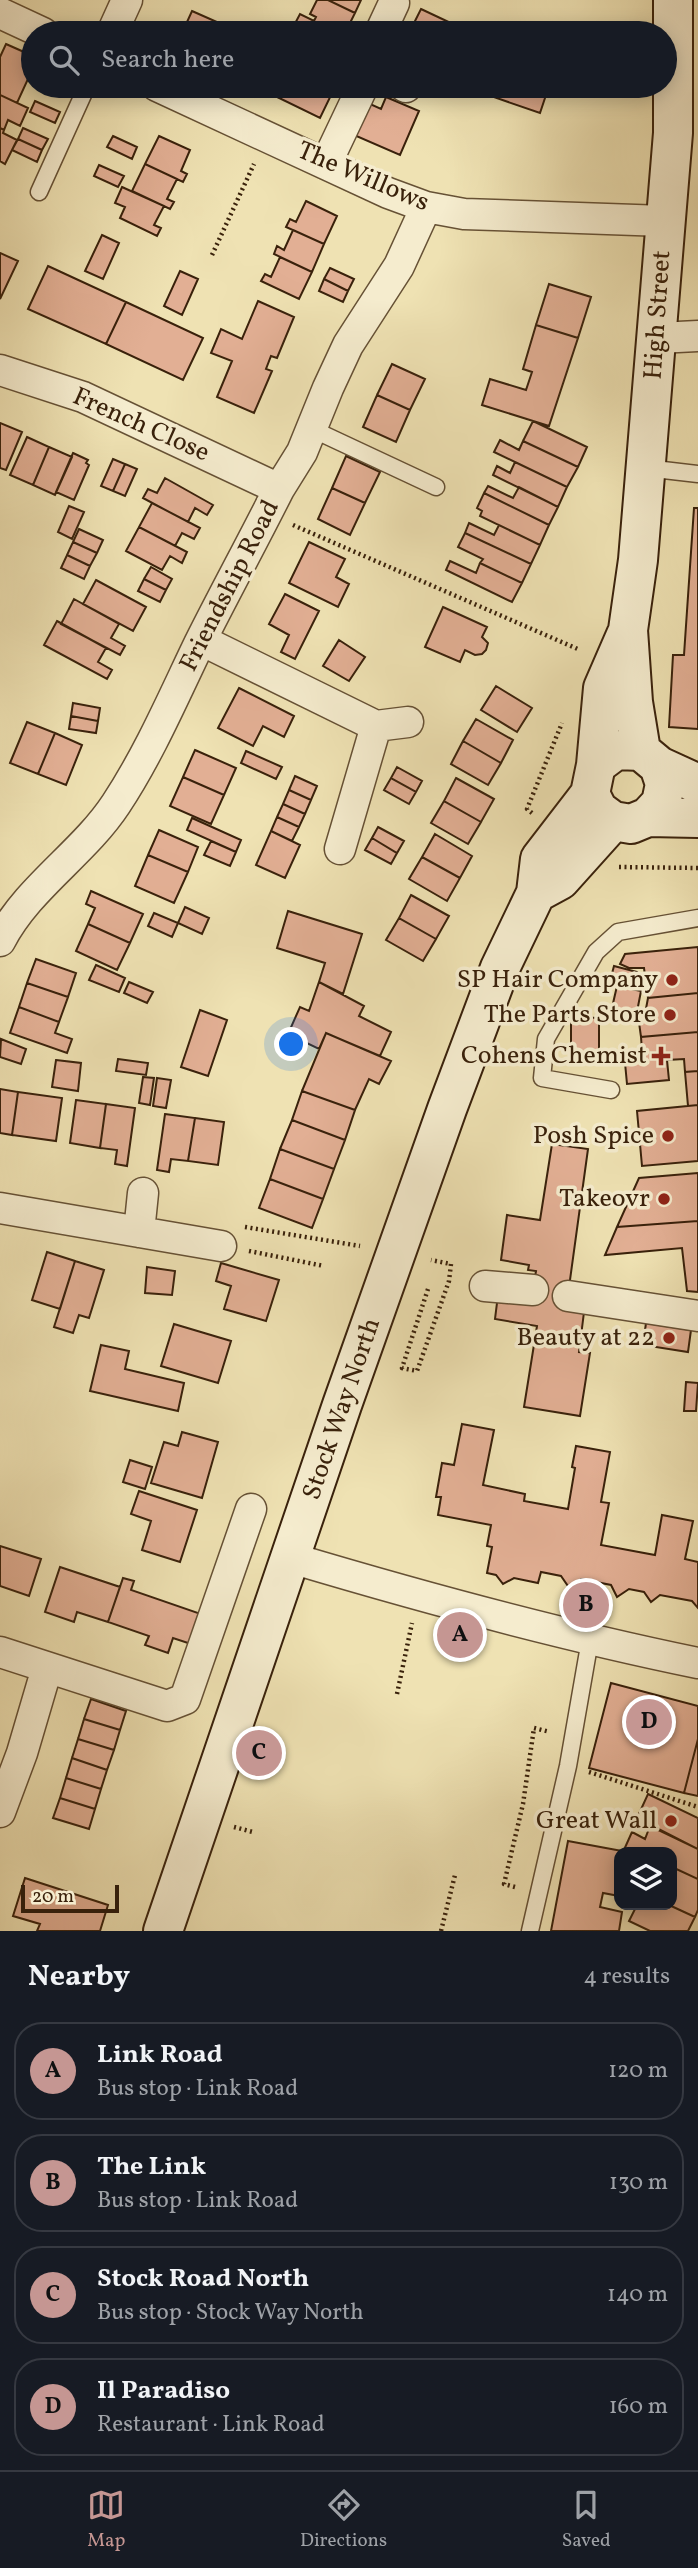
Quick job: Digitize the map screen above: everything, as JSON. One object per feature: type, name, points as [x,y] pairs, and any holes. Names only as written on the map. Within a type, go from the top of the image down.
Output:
[{"type":"main road","name":"High Street","points":[[673,0],[673,21]]},
{"type":"main road","name":"High Street","points":[[650,758],[633,702],[628,630],[638,560],[657,338],[664,221],[673,133],[673,98]]},
{"type":"main road","name":"High Street","points":[[612,799],[603,688],[628,630]]},
{"type":"main road","name":"Stock Way North","points":[[163,1931],[397,1252],[500,968],[536,892],[560,880],[612,799],[616,750],[650,758],[665,784],[661,803],[612,799]]},
{"type":"main road","points":[[650,758],[698,784]]},
{"type":"main road","points":[[612,799],[698,818]]},
{"type":"street","points":[[117,21],[127,0]]},
{"type":"street","points":[[386,21],[394,3]]},
{"type":"street","points":[[0,13],[21,23]]},
{"type":"street","name":"The Willows","points":[[183,98],[388,193],[426,207],[464,214],[664,221]]},
{"type":"street","points":[[326,163],[357,98]]},
{"type":"street","name":"Friendship Road","points":[[0,942],[43,883],[79,849],[114,807],[144,758],[201,640],[273,501],[302,452],[327,388],[348,345],[399,266],[426,207]]},
{"type":"street","points":[[657,338],[698,336]]},
{"type":"street","name":"French Close","points":[[0,370],[83,397],[273,501]]},
{"type":"street","points":[[201,640],[376,726],[408,722]]},
{"type":"street","points":[[340,849],[376,726]]},
{"type":"street","points":[[139,1232],[144,1193]]},
{"type":"street","points":[[0,1208],[221,1246]]},
{"type":"street","points":[[485,1286],[533,1290]]},
{"type":"street","points":[[568,1296],[698,1316]]},
{"type":"street","points":[[0,1652],[167,1706],[185,1699],[251,1509]]},
{"type":"street","points":[[291,1558],[590,1640],[698,1663]]},
{"type":"street","points":[[0,1812],[22,1754],[47,1668]]},
{"type":"lane","points":[[39,192],[82,98]]},
{"type":"lane","points":[[312,429],[436,487]]},
{"type":"lane","points":[[646,468],[698,474]]},
{"type":"lane","points":[[611,1090],[542,1078],[546,1039],[596,952],[618,932],[698,918]]},
{"type":"lane","points":[[530,1931],[568,1766],[590,1640]]},
{"type":"path","points":[[212,255],[267,136]]},
{"type":"path","points":[[273,501],[584,652]]},
{"type":"path","points":[[541,820],[527,809],[562,722]]},
{"type":"path","points":[[610,866],[698,867]]},
{"type":"path","points":[[324,1266],[221,1246],[229,1225],[397,1252],[450,1265],[449,1281],[417,1371],[402,1368],[428,1289]]},
{"type":"path","points":[[397,1694],[418,1595]]},
{"type":"path","points":[[504,1884],[523,1804],[534,1728]]},
{"type":"path","points":[[568,1766],[698,1807]]},
{"type":"path","points":[[441,1931],[455,1875]]},
{"type":"building","points":[[317,0],[328,0],[355,13],[351,21],[314,21],[316,17],[310,14]]},
{"type":"building","points":[[328,0],[361,0],[355,13]]},
{"type":"building","points":[[421,9],[447,21],[415,21]]},
{"type":"building","points":[[192,11],[215,21],[187,21]]},
{"type":"building","points":[[300,14],[314,21],[296,21]]},
{"type":"building","points":[[6,44],[21,51],[21,94],[17,103],[0,95],[0,57]]},
{"type":"building","points":[[0,95],[28,108],[20,126],[8,120],[4,130],[0,128]]},
{"type":"building","points":[[279,98],[330,98],[320,118]]},
{"type":"building","points":[[386,98],[388,98],[419,111],[400,155],[354,135],[368,103],[381,109]]},
{"type":"building","points":[[497,98],[545,98],[540,113]]},
{"type":"building","points":[[35,101],[60,112],[55,123],[30,112]]},
{"type":"building","points":[[0,128],[4,130],[3,133],[17,140],[5,164],[0,161]]},
{"type":"building","points":[[23,128],[48,139],[42,150],[18,139]]},
{"type":"building","points":[[113,136],[137,147],[132,159],[107,147]]},
{"type":"building","points":[[159,136],[190,150],[181,171],[187,174],[183,182],[145,164]]},
{"type":"building","points":[[18,139],[42,150],[37,162],[12,150]]},
{"type":"building","points":[[145,164],[177,179],[167,199],[174,202],[170,209],[132,191]]},
{"type":"building","points":[[99,165],[124,176],[118,187],[94,176]]},
{"type":"building","points":[[122,187],[164,206],[154,225],[161,228],[157,236],[120,218],[125,207],[115,203]]},
{"type":"building","points":[[306,201],[337,216],[324,244],[286,227],[290,219],[296,222]]},
{"type":"building","points":[[293,230],[324,244],[312,272],[274,254],[277,246],[284,250]]},
{"type":"building","points":[[102,235],[119,243],[103,279],[85,271]]},
{"type":"building","points":[[0,253],[18,261],[0,299]]},
{"type":"building","points":[[280,257],[312,272],[299,299],[261,281],[265,274],[271,277]]},
{"type":"building","points":[[48,266],[126,302],[106,344],[28,309]]},
{"type":"building","points":[[330,268],[354,279],[348,291],[324,279]]},
{"type":"building","points":[[180,271],[198,279],[182,315],[164,306]]},
{"type":"building","points":[[324,279],[348,291],[343,302],[319,291]]},
{"type":"building","points":[[549,284],[591,297],[578,338],[536,325]]},
{"type":"building","points":[[258,301],[294,317],[277,358],[271,356],[266,369],[272,371],[254,413],[217,397],[232,361],[211,353],[221,329],[242,339]]},
{"type":"building","points":[[126,302],[203,338],[183,380],[106,344]]},
{"type":"building","points":[[536,325],[578,338],[549,426],[482,405],[490,379],[526,390],[532,372],[523,369]]},
{"type":"building","points":[[392,364],[425,379],[410,410],[377,395]]},
{"type":"building","points":[[377,395],[410,410],[396,442],[363,427]]},
{"type":"building","points":[[533,421],[587,447],[578,467],[523,441]]},
{"type":"building","points":[[0,423],[22,432],[6,470],[0,468]]},
{"type":"building","points":[[27,437],[49,447],[33,485],[10,475]]},
{"type":"building","points":[[500,440],[519,450],[523,441],[578,467],[567,487],[494,452]]},
{"type":"building","points":[[49,447],[72,457],[55,495],[33,485]]},
{"type":"building","points":[[73,453],[88,460],[86,463],[89,465],[74,500],[56,492]]},
{"type":"building","points":[[346,456],[380,472],[365,503],[332,488]]},
{"type":"building","points":[[113,459],[125,464],[113,491],[101,486]]},
{"type":"building","points":[[515,462],[567,487],[558,507],[493,475],[497,466],[510,473]]},
{"type":"building","points":[[125,464],[137,469],[125,496],[113,491]]},
{"type":"building","points":[[165,478],[213,505],[207,515],[195,508],[188,522],[143,498],[148,489],[157,493]]},
{"type":"building","points":[[488,486],[513,498],[519,487],[558,507],[549,525],[484,493]]},
{"type":"building","points":[[332,488],[365,503],[350,535],[318,519]]},
{"type":"building","points":[[484,493],[549,525],[540,545],[480,516],[482,511],[477,508]]},
{"type":"building","points":[[152,503],[200,528],[194,539],[182,533],[175,546],[139,527]]},
{"type":"building","points":[[69,506],[84,512],[72,539],[58,532]]},
{"type":"building","points":[[694,508],[698,508],[698,729],[669,727],[673,655],[684,655]]},
{"type":"building","points":[[469,523],[494,535],[499,525],[540,545],[531,564],[465,533]]},
{"type":"building","points":[[139,527],[187,552],[182,563],[170,556],[162,570],[126,551]]},
{"type":"building","points":[[79,529],[103,540],[97,553],[73,542]]},
{"type":"building","points":[[465,533],[531,564],[522,583],[480,563],[483,559],[458,547]]},
{"type":"building","points":[[73,542],[97,553],[90,566],[67,555]]},
{"type":"building","points":[[309,542],[345,559],[336,577],[349,584],[338,607],[289,583]]},
{"type":"building","points":[[67,555],[90,566],[84,579],[61,568]]},
{"type":"building","points":[[450,561],[476,573],[480,563],[522,583],[512,602],[446,570]]},
{"type":"building","points":[[151,567],[172,579],[166,590],[144,579]]},
{"type":"building","points":[[144,579],[166,590],[160,602],[138,591]]},
{"type":"building","points":[[96,580],[146,607],[133,631],[83,604]]},
{"type":"building","points":[[285,594],[319,611],[295,659],[281,652],[289,635],[269,624]]},
{"type":"building","points":[[74,599],[119,624],[111,638],[125,646],[120,655],[61,624]]},
{"type":"building","points":[[443,607],[487,627],[482,637],[488,643],[482,654],[475,655],[465,650],[460,662],[425,647]]},
{"type":"building","points":[[57,621],[106,648],[98,662],[112,670],[107,679],[44,645]]},
{"type":"building","points":[[339,640],[365,657],[349,681],[323,666]]},
{"type":"building","points":[[496,686],[532,708],[517,732],[481,710]]},
{"type":"building","points":[[239,688],[294,716],[284,737],[263,726],[253,746],[218,728]]},
{"type":"building","points":[[73,703],[100,708],[98,721],[71,716]]},
{"type":"building","points":[[71,716],[98,721],[96,733],[69,729]]},
{"type":"building","points":[[476,719],[513,740],[501,763],[463,741]]},
{"type":"building","points":[[27,722],[55,733],[38,774],[10,763]]},
{"type":"building","points":[[55,733],[82,745],[66,785],[38,774]]},
{"type":"building","points":[[463,741],[501,763],[488,785],[451,764]]},
{"type":"building","points":[[195,750],[236,768],[224,795],[183,777]]},
{"type":"building","points":[[246,751],[282,767],[276,779],[241,763]]},
{"type":"building","points":[[397,767],[422,781],[416,792],[391,778]]},
{"type":"building","points":[[295,776],[317,786],[311,800],[289,790]]},
{"type":"building","points":[[183,777],[224,795],[211,824],[170,806]]},
{"type":"building","points":[[391,778],[416,792],[409,804],[384,790]]},
{"type":"building","points":[[456,778],[494,799],[481,822],[444,801]]},
{"type":"building","points":[[289,790],[311,800],[305,814],[283,804]]},
{"type":"building","points":[[444,801],[481,822],[468,844],[431,823]]},
{"type":"building","points":[[283,804],[305,814],[299,827],[277,817]]},
{"type":"building","points":[[277,817],[299,827],[292,841],[271,831]]},
{"type":"building","points":[[192,818],[241,840],[236,852],[187,830]]},
{"type":"building","points":[[378,827],[404,841],[397,853],[372,838]]},
{"type":"building","points":[[159,830],[198,847],[188,872],[148,855]]},
{"type":"building","points":[[271,831],[300,845],[285,878],[256,865]]},
{"type":"building","points":[[435,834],[472,856],[460,878],[422,857]]},
{"type":"building","points":[[372,838],[397,853],[391,864],[365,850]]},
{"type":"building","points":[[211,841],[236,852],[230,866],[204,855]]},
{"type":"building","points":[[148,855],[188,872],[174,903],[135,886]]},
{"type":"building","points":[[422,857],[460,878],[447,901],[409,879]]},
{"type":"building","points":[[91,891],[143,914],[130,943],[88,924],[95,908],[86,904]]},
{"type":"building","points":[[411,895],[449,916],[436,939],[399,918]]},
{"type":"building","points":[[185,907],[209,918],[202,934],[178,923]]},
{"type":"building","points":[[288,911],[362,934],[343,994],[319,982],[325,963],[277,948]]},
{"type":"building","points":[[154,913],[178,923],[172,937],[148,926]]},
{"type":"building","points":[[399,918],[436,939],[423,961],[386,940]]},
{"type":"building","points":[[88,924],[130,943],[117,970],[76,951]]},
{"type":"building","name":"SP Hair Company","points":[[698,947],[698,993],[648,998],[644,968],[629,968],[620,964],[625,954]]},
{"type":"building","points":[[36,959],[76,973],[68,997],[27,983]]},
{"type":"building","points":[[96,965],[125,978],[119,992],[89,980]]},
{"type":"building","points":[[614,966],[637,972],[634,987],[610,981]]},
{"type":"building","points":[[129,982],[153,992],[147,1003],[124,993]]},
{"type":"building","points":[[319,982],[364,1006],[359,1016],[391,1032],[380,1056],[326,1033],[319,1049],[288,1034],[300,1007],[309,1011]]},
{"type":"building","points":[[27,983],[68,997],[59,1022],[19,1007]]},
{"type":"building","points":[[617,986],[641,991],[636,1017],[611,1012]]},
{"type":"building","name":"The Parts Store","points":[[698,993],[698,1032],[641,1037],[638,1015],[645,1014],[648,998]]},
{"type":"building","points":[[19,1007],[59,1022],[55,1033],[72,1039],[67,1053],[10,1033]]},
{"type":"building","points":[[200,1010],[227,1020],[208,1076],[181,1067]]},
{"type":"building","points":[[571,1017],[599,1018],[599,1056],[571,1055]]},
{"type":"building","name":"Cohens Chemist","points":[[698,1032],[698,1071],[685,1072],[684,1059],[667,1060],[669,1080],[627,1084],[624,1052],[642,1051],[641,1037]]},
{"type":"building","points":[[326,1033],[391,1061],[379,1084],[369,1079],[355,1110],[302,1091]]},
{"type":"building","points":[[1,1039],[26,1049],[21,1064],[0,1057]]},
{"type":"building","points":[[118,1059],[148,1063],[146,1075],[116,1071]]},
{"type":"building","points":[[56,1060],[81,1063],[78,1091],[52,1087]]},
{"type":"building","points":[[698,1071],[698,1105],[688,1106],[685,1072]]},
{"type":"building","points":[[143,1077],[154,1078],[150,1105],[139,1103]]},
{"type":"building","points":[[157,1078],[171,1080],[166,1108],[153,1106]]},
{"type":"building","points":[[0,1089],[18,1092],[12,1135],[0,1133]]},
{"type":"building","points":[[302,1091],[355,1110],[345,1140],[292,1120]]},
{"type":"building","points":[[18,1092],[62,1098],[56,1141],[12,1135]]},
{"type":"building","points":[[76,1100],[106,1104],[100,1148],[70,1143]]},
{"type":"building","points":[[106,1104],[135,1108],[127,1166],[115,1164],[117,1150],[100,1148]]},
{"type":"building","name":"Posh Spice","points":[[698,1105],[698,1161],[642,1166],[637,1111]]},
{"type":"building","points":[[165,1114],[195,1118],[188,1161],[171,1159],[169,1172],[157,1170]]},
{"type":"building","points":[[195,1118],[224,1122],[218,1165],[188,1161]]},
{"type":"building","points":[[292,1120],[345,1140],[334,1169],[280,1149]]},
{"type":"building","points":[[552,1144],[588,1149],[566,1309],[584,1312],[579,1352],[590,1353],[580,1416],[524,1407],[537,1326],[495,1319],[498,1295],[531,1300],[536,1271],[528,1270],[529,1265],[501,1260],[507,1215],[540,1220]]},
{"type":"building","points":[[280,1149],[334,1169],[323,1199],[270,1179]]},
{"type":"building","name":"Takeovr","points":[[698,1173],[698,1221],[617,1227],[639,1178]]},
{"type":"building","points":[[270,1179],[323,1199],[312,1228],[259,1208]]},
{"type":"building","points":[[698,1221],[698,1292],[687,1291],[682,1248],[605,1255],[617,1227]]},
{"type":"building","points":[[47,1252],[75,1261],[60,1309],[32,1300]]},
{"type":"building","points":[[75,1261],[104,1270],[89,1318],[79,1315],[73,1333],[54,1327]]},
{"type":"building","points":[[221,1263],[279,1280],[266,1321],[224,1309],[231,1286],[216,1281]]},
{"type":"building","points":[[147,1267],[175,1271],[172,1295],[145,1293]]},
{"type":"building","points":[[646,1323],[691,1330],[688,1352],[643,1345]]},
{"type":"building","points":[[174,1324],[231,1341],[218,1383],[161,1366]]},
{"type":"building","points":[[101,1345],[129,1351],[125,1369],[184,1383],[178,1411],[90,1391]]},
{"type":"building","points":[[686,1382],[698,1383],[696,1411],[684,1411]]},
{"type":"building","points":[[462,1424],[494,1430],[483,1485],[525,1494],[524,1501],[568,1509],[576,1446],[610,1452],[601,1502],[609,1503],[601,1545],[655,1555],[662,1515],[693,1521],[685,1559],[698,1562],[698,1608],[692,1601],[660,1595],[651,1602],[644,1592],[629,1589],[617,1597],[611,1585],[581,1579],[570,1589],[561,1576],[541,1572],[538,1583],[514,1578],[503,1584],[496,1575],[487,1573],[492,1547],[487,1546],[491,1525],[438,1515],[441,1497],[436,1497],[442,1463],[454,1465]]},
{"type":"building","points":[[182,1432],[218,1442],[202,1498],[151,1483],[164,1442],[178,1446]]},
{"type":"building","points":[[130,1460],[152,1467],[145,1489],[123,1482]]},
{"type":"building","points":[[139,1491],[197,1510],[180,1562],[142,1550],[151,1521],[131,1514]]},
{"type":"building","points":[[0,1546],[41,1559],[29,1596],[0,1586]]},
{"type":"building","points":[[60,1567],[120,1587],[108,1622],[77,1612],[74,1622],[45,1612]]},
{"type":"building","points":[[123,1578],[134,1581],[131,1590],[201,1614],[191,1644],[173,1638],[168,1653],[145,1645],[149,1636],[108,1622]]},
{"type":"building","points":[[611,1683],[698,1706],[698,1739],[684,1793],[589,1768]]},
{"type":"building","points":[[91,1699],[126,1711],[120,1730],[84,1719]]},
{"type":"building","points":[[84,1719],[120,1730],[114,1750],[78,1739]]},
{"type":"building","points":[[78,1739],[114,1750],[107,1770],[72,1758]]},
{"type":"building","points":[[698,1739],[698,1796],[684,1793]]},
{"type":"building","points":[[72,1758],[107,1770],[101,1789],[66,1778]]},
{"type":"building","points":[[66,1778],[101,1789],[95,1809],[60,1798]]},
{"type":"building","name":"Great Wall","points":[[648,1794],[698,1818],[698,1849],[637,1818]]},
{"type":"building","points":[[60,1798],[95,1809],[89,1829],[53,1818]]},
{"type":"building","points":[[650,1826],[698,1849],[698,1879],[677,1869],[677,1847],[625,1847],[632,1832],[645,1839]]},
{"type":"building","points":[[568,1841],[614,1850],[614,1895],[603,1893],[600,1907],[622,1912],[619,1931],[551,1931]]},
{"type":"building","points":[[677,1869],[698,1879],[698,1910],[695,1917],[677,1909]]},
{"type":"building","points":[[25,1878],[108,1905],[100,1931],[37,1931],[40,1924],[13,1916]]},
{"type":"building","points":[[677,1909],[695,1917],[688,1931],[650,1931],[629,1921],[634,1910]]},
{"type":"place","name":"SP Hair Company","points":[[672,980]]},
{"type":"place","name":"The Parts Store","points":[[670,1015]]},
{"type":"place","name":"Cohens Chemist","points":[[661,1056]]},
{"type":"place","name":"Posh Spice","points":[[668,1136]]},
{"type":"place","name":"Takeovr","points":[[664,1199]]},
{"type":"place","name":"Beauty at 22","points":[[669,1338]]},
{"type":"place","name":"The Link","points":[[586,1605]]},
{"type":"place","name":"Link Road","points":[[460,1635]]},
{"type":"place","name":"Il Paradiso","points":[[649,1722]]},
{"type":"place","name":"Stock Road North","points":[[259,1753]]},
{"type":"place","name":"Great Wall","points":[[671,1821]]}]
